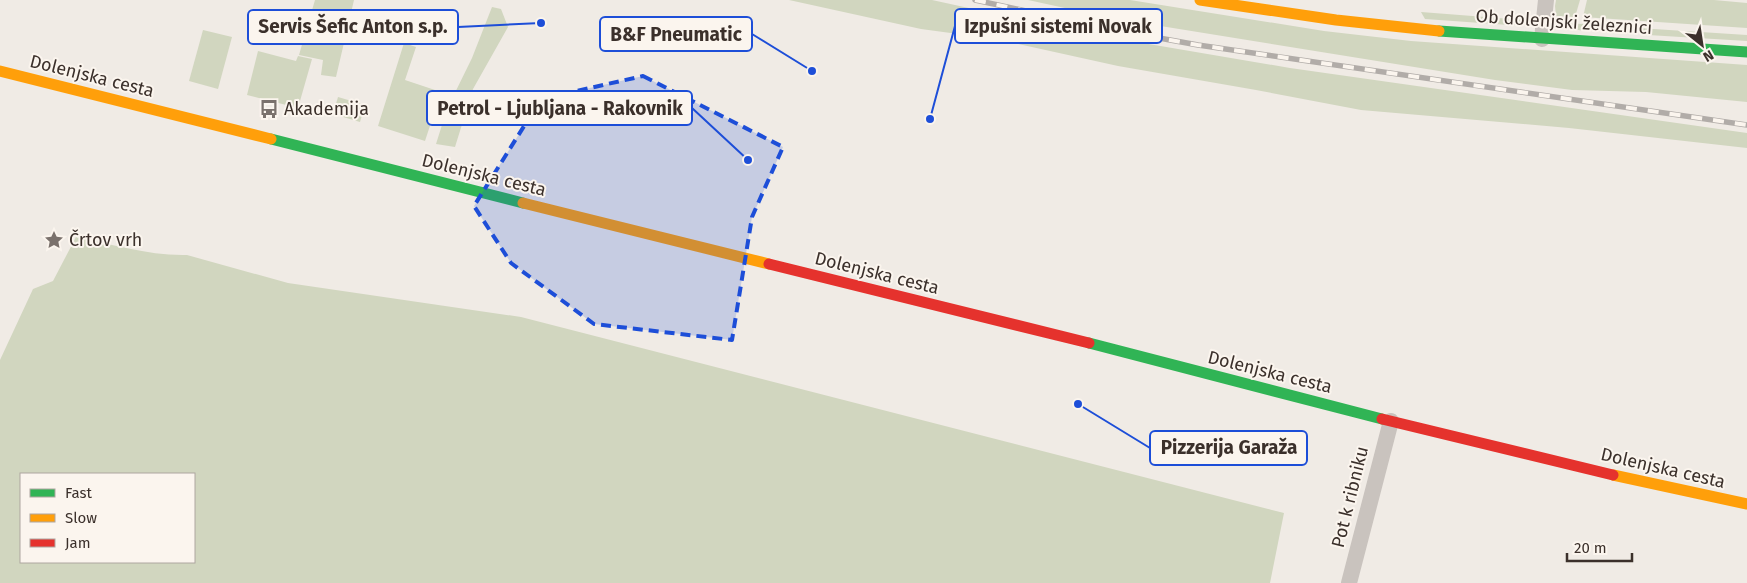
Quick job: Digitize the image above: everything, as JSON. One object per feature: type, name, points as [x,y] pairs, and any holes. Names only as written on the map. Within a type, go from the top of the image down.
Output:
[{"type":"main road","name":"Ob dolenjski železnici","points":[[1200,0],[1404,28],[1747,52]]},
{"type":"main road","name":"Dolenjska cesta","points":[[0,71],[630,230],[1041,331],[1391,421],[1578,467],[1747,504]]},
{"type":"street","points":[[1542,39],[1546,0]]},
{"type":"street","name":"Pot k ribniku","points":[[1349,583],[1391,421]]},
{"type":"highlighted area","points":[[643,76],[783,147],[752,217],[732,340],[594,324],[511,263],[474,206],[541,99]]},
{"type":"green space","points":[[315,0],[354,0],[336,77],[321,75],[323,60],[299,55]]},
{"type":"green space","points":[[789,0],[932,0],[1084,33],[1290,68],[1747,133],[1747,148],[1569,128],[1361,110],[1118,66],[995,39],[921,29]]},
{"type":"green space","points":[[1028,0],[1130,0],[1324,31],[1411,41],[1747,65],[1747,102],[1646,92],[1572,90],[1495,80],[1111,18]]},
{"type":"green space","points":[[1556,0],[1580,0],[1575,17],[1556,16]]},
{"type":"green space","points":[[1587,0],[1714,0],[1747,3],[1747,28],[1583,17]]},
{"type":"green space","points":[[492,7],[501,9],[508,27],[473,89],[455,147],[436,144],[447,109],[472,58]]},
{"type":"green space","points":[[1421,12],[1524,20],[1515,25],[1509,25],[1425,19]]},
{"type":"green space","points":[[1561,23],[1607,25],[1596,30],[1584,31]]},
{"type":"green space","points":[[1638,28],[1747,35],[1747,41],[1648,35]]},
{"type":"green space","points":[[203,30],[232,37],[218,89],[189,81]]},
{"type":"green space","points":[[404,43],[416,47],[405,80],[441,92],[425,141],[378,126]]},
{"type":"green space","points":[[258,51],[296,61],[298,56],[312,59],[298,108],[247,95]]},
{"type":"green space","points":[[338,97],[365,105],[360,122],[333,114]]},
{"type":"green space","points":[[76,237],[145,252],[187,255],[288,283],[521,317],[1284,513],[1270,583],[0,583],[0,360],[33,289],[53,281]]},
{"type":"railway","points":[[975,0],[1109,29],[1198,45],[1747,125]]},
{"type":"traffic: fast","points":[[1439,31],[1747,52]]},
{"type":"traffic: fast","points":[[271,139],[523,203]]},
{"type":"traffic: fast","points":[[1089,343],[1382,419]]},
{"type":"traffic: slow","points":[[1200,0],[1336,20],[1439,31]]},
{"type":"traffic: slow","points":[[0,71],[271,139]]},
{"type":"traffic: slow","points":[[523,203],[769,264]]},
{"type":"traffic: slow","points":[[1613,475],[1747,504]]},
{"type":"traffic: jam","points":[[769,264],[1089,343]]},
{"type":"traffic: jam","points":[[1382,419],[1613,475]]},
{"type":"place","name":"Servis Šefic Anton s.p.","points":[[541,23]]},
{"type":"place","name":"B&F Pneumatic","points":[[812,71]]},
{"type":"place","name":"Akademija","points":[[269,109]]},
{"type":"place","name":"Izpušni sistemi Novak","points":[[930,119]]},
{"type":"place","name":"Petrol - Ljubljana - Rakovnik","points":[[748,160]]},
{"type":"place","name":"Črtov vrh","points":[[54,240]]},
{"type":"place","name":"Pizzerija Garaža","points":[[1078,404]]}]
